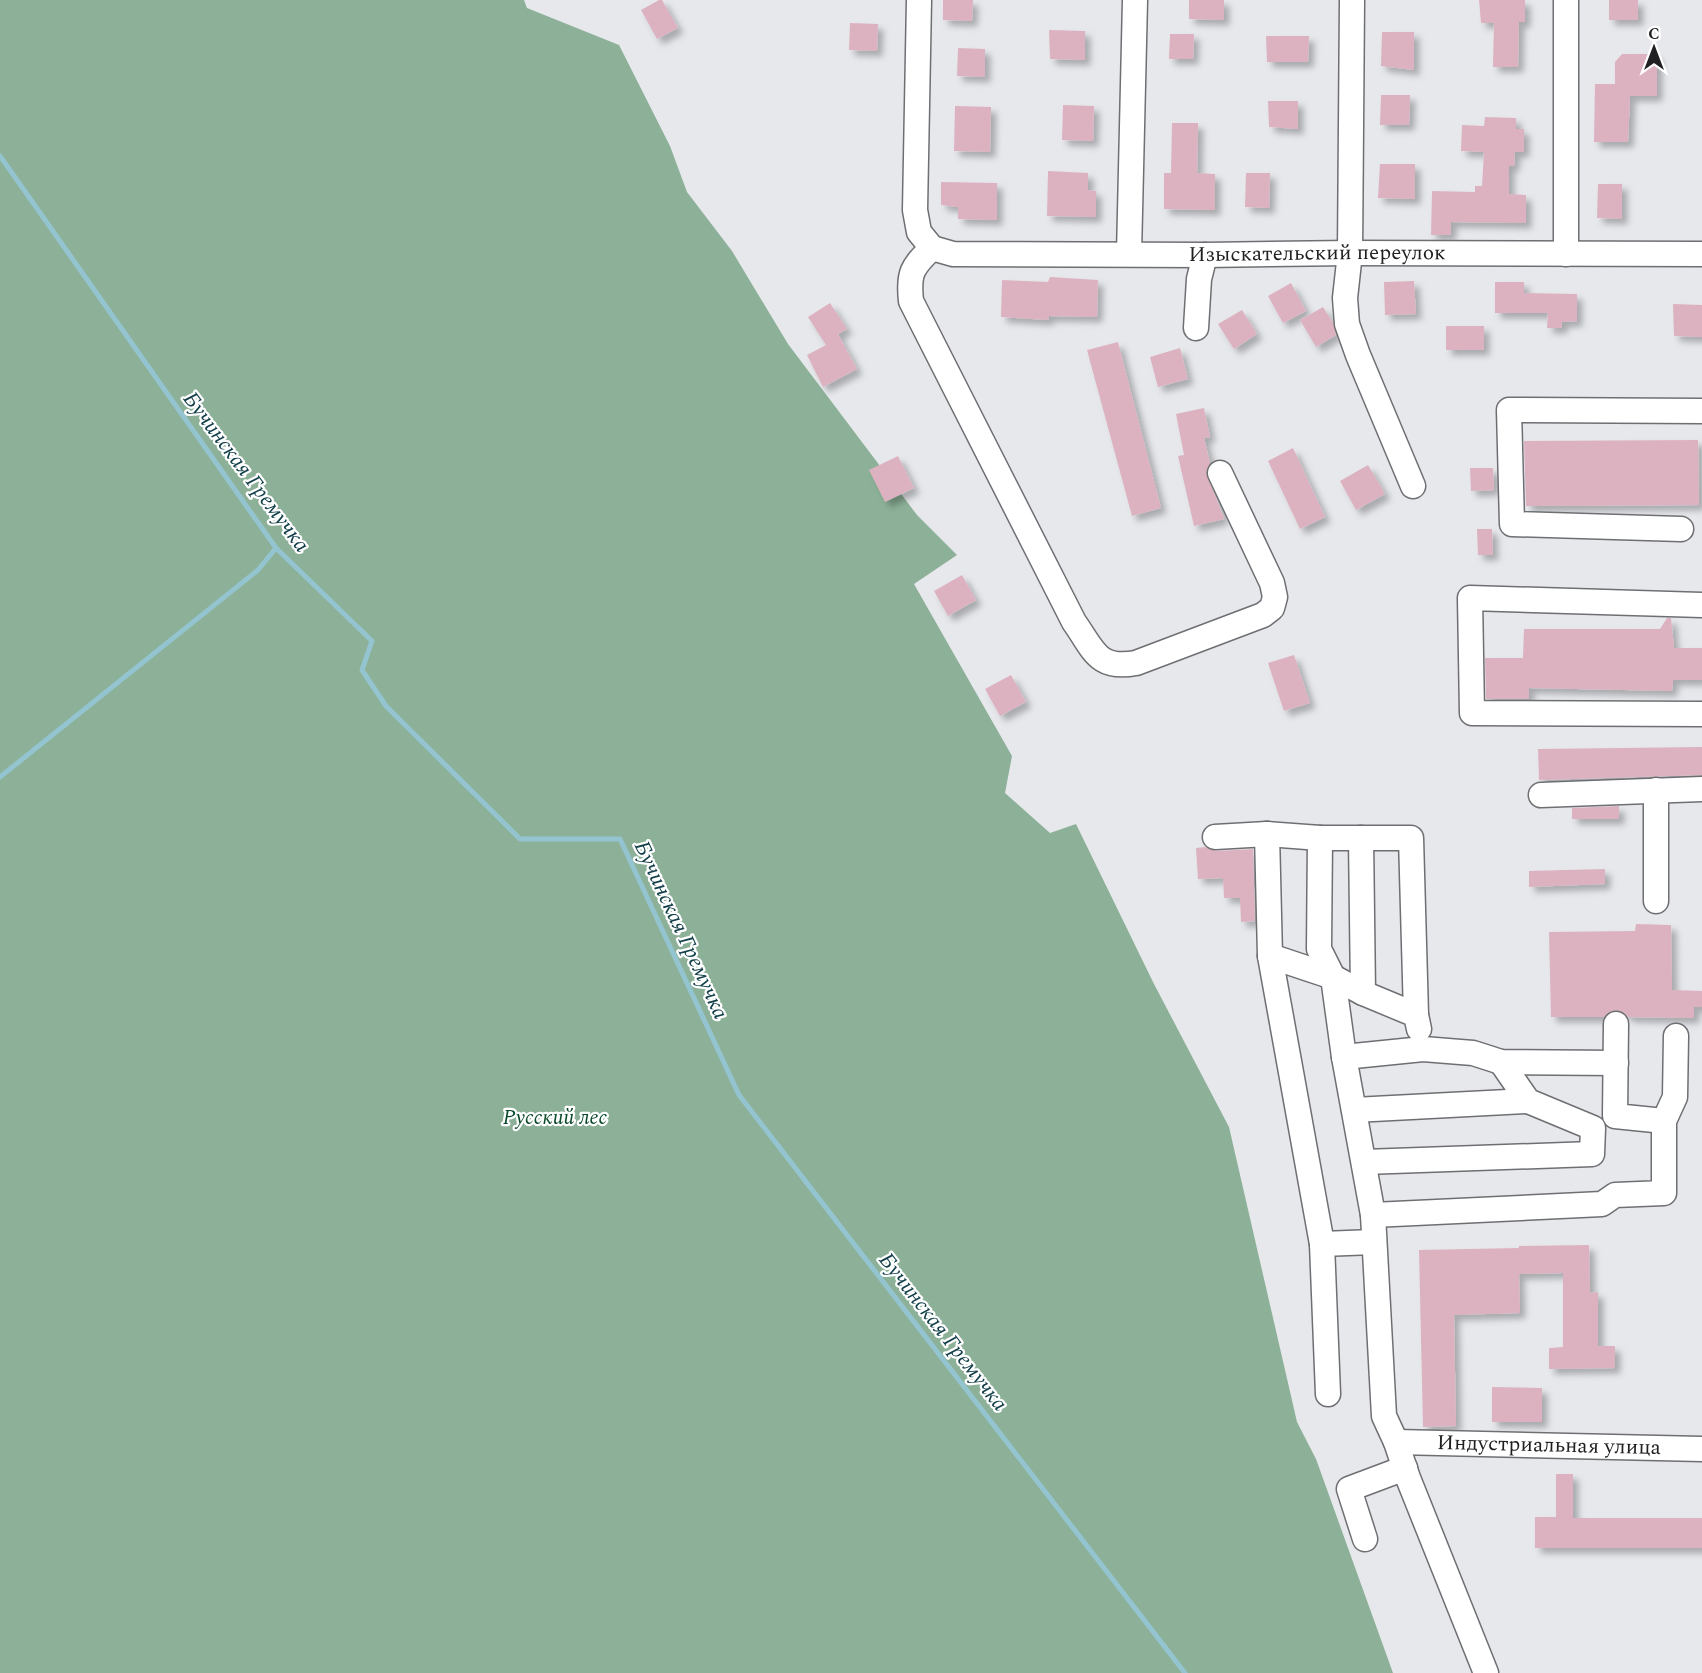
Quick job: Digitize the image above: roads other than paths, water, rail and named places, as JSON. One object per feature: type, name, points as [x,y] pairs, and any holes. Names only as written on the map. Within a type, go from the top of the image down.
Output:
[{"type":"street","points":[[919,0],[915,210],[919,232],[932,248],[915,264],[910,275],[911,301],[1074,622],[1101,660],[1119,666],[1136,663],[1263,615],[1272,609],[1275,597],[1272,583],[1220,473]]},
{"type":"street","points":[[1130,254],[1136,0]]},
{"type":"street","points":[[1352,0],[1350,253],[1345,298],[1347,324],[1413,486]]},
{"type":"street","points":[[1566,0],[1566,254]]},
{"type":"street","name":"Изыскательский переулок","points":[[932,248],[953,254],[1702,254]]},
{"type":"street","points":[[1196,328],[1199,279],[1205,255]]},
{"type":"street","points":[[1681,529],[1512,525],[1509,410],[1702,411]]},
{"type":"street","points":[[1702,604],[1470,598],[1472,713],[1702,714]]},
{"type":"street","points":[[1541,795],[1702,789]]},
{"type":"street","points":[[1656,790],[1656,900]]},
{"type":"street","points":[[1215,837],[1267,834],[1320,838],[1411,838],[1416,1015],[1423,1049]]},
{"type":"street","points":[[1267,834],[1270,956],[1322,1244],[1328,1394]]},
{"type":"street","points":[[1320,838],[1319,949],[1333,977],[1344,1057],[1373,1215],[1384,1416],[1486,1673]]},
{"type":"street","points":[[1360,838],[1363,993]]},
{"type":"street","points":[[1270,956],[1333,977],[1363,993],[1416,1015]]},
{"type":"street","points":[[1615,1116],[1616,1024]]},
{"type":"street","points":[[1373,1215],[1602,1204],[1615,1195],[1664,1192],[1664,1121],[1675,1097],[1676,1036]]},
{"type":"street","points":[[1344,1057],[1423,1049],[1473,1053],[1502,1062],[1616,1063]]},
{"type":"street","points":[[1502,1062],[1528,1101]]},
{"type":"street","points":[[1354,1110],[1528,1101],[1593,1128]]},
{"type":"street","points":[[1593,1128],[1615,1116],[1664,1121]]},
{"type":"street","points":[[1364,1162],[1592,1154],[1593,1128]]},
{"type":"street","points":[[1322,1244],[1374,1242]]},
{"type":"street","name":"Индустриальная улица","points":[[1396,1442],[1702,1449]]},
{"type":"street","points":[[1365,1539],[1349,1489],[1405,1468]]},
{"type":"waterway","name":"Бучинская Гремучка","points":[[0,156],[276,548],[372,641],[362,670],[386,706],[520,839],[620,839],[739,1095],[1185,1673]]},
{"type":"waterway","points":[[0,777],[258,570],[276,548]]},
{"type":"park label","name":"Русский лес","points":[[555,1118]]}]
